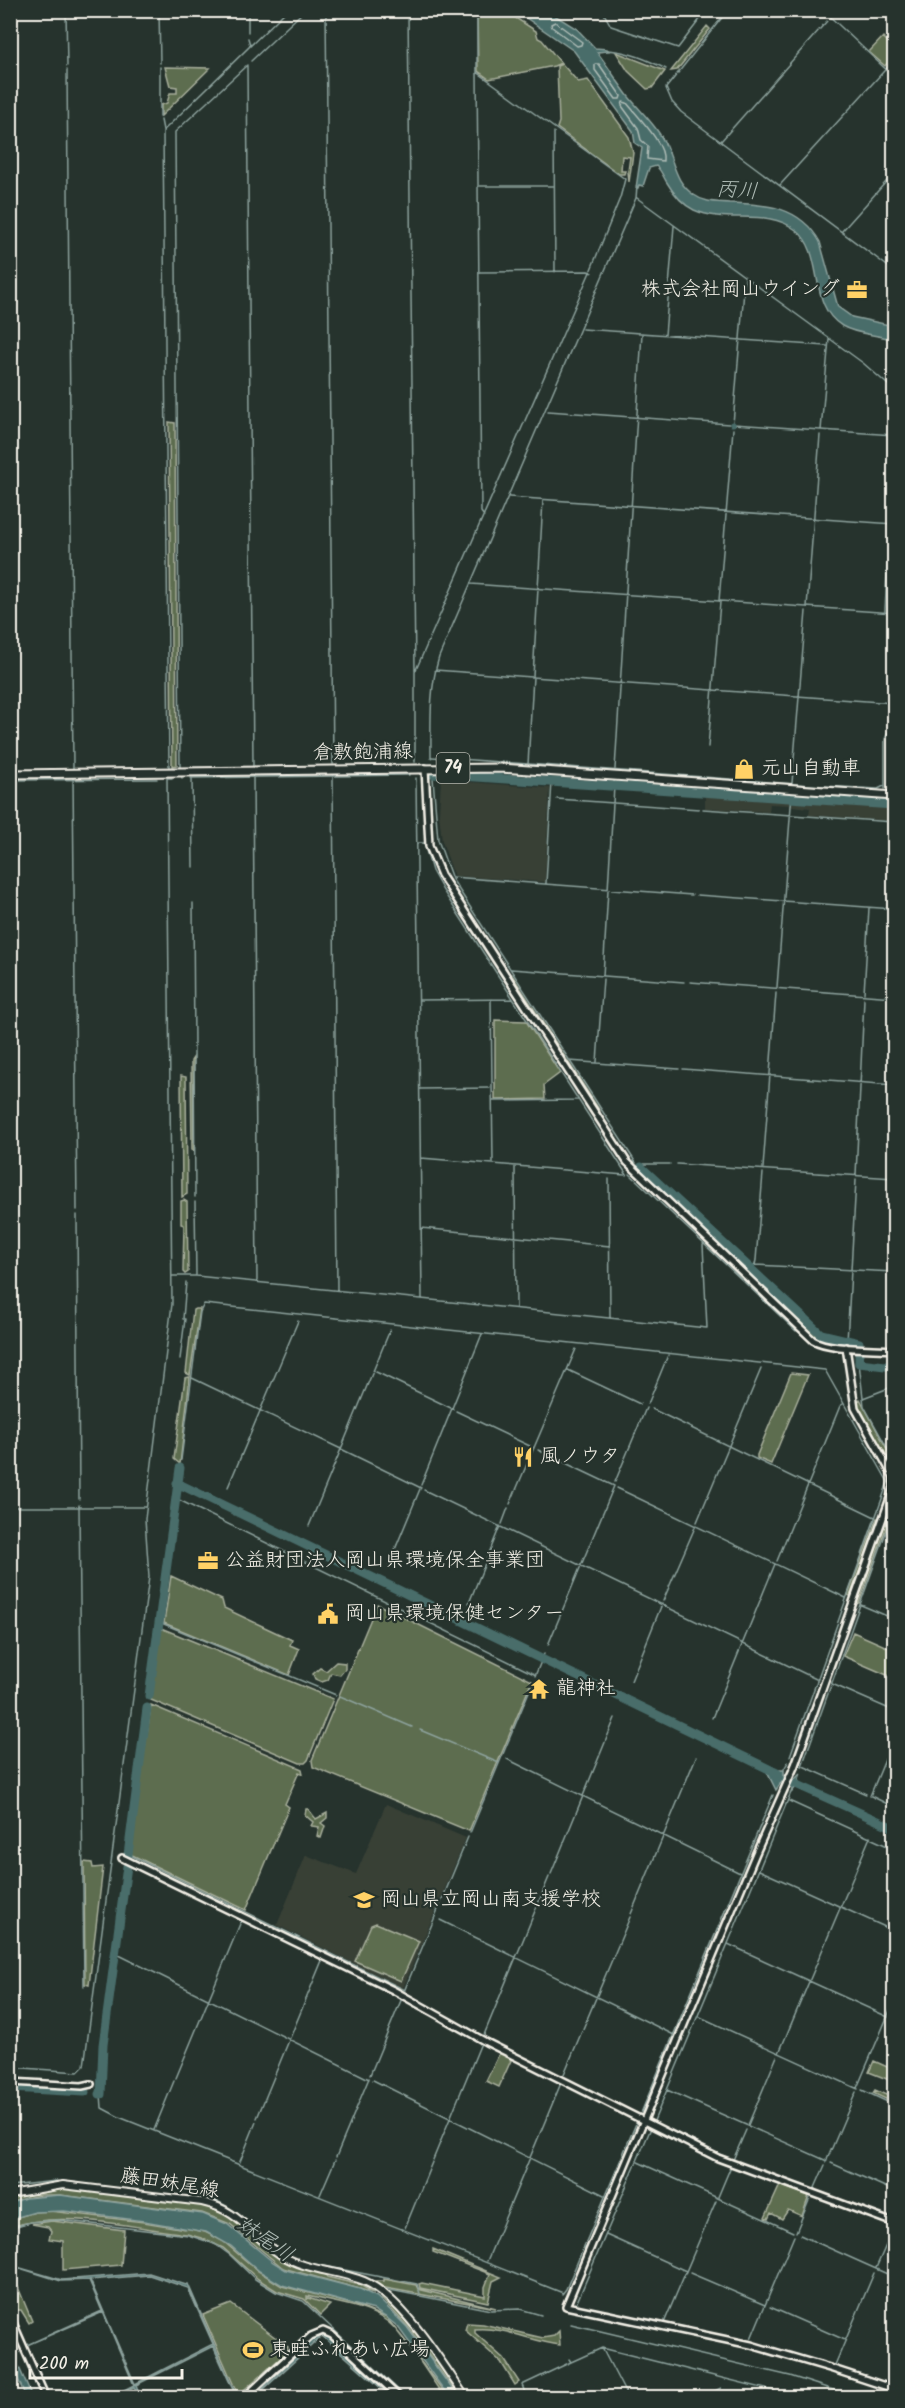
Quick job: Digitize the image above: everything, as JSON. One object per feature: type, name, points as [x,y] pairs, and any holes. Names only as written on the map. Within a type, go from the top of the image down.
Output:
[{"type":"main road","name":"倉敷飽浦線","points":[[10,774],[425,773],[501,768],[894,796]]},
{"type":"main road","name":"藤田妹尾線","points":[[10,2194],[63,2185],[202,2202],[221,2207],[244,2222],[271,2248],[289,2260],[362,2280],[377,2288],[412,2323],[466,2397]]},
{"type":"street","points":[[425,773],[429,846],[441,875],[627,1162],[813,1340],[825,1345],[894,1350]]},
{"type":"street","points":[[846,1347],[855,1408],[894,1481],[788,1781],[566,2306],[751,2345],[894,2390]]},
{"type":"street","points":[[122,1858],[393,1990],[486,2042],[644,2121],[756,2173],[894,2223]]},
{"type":"street","points":[[10,2082],[82,2086],[91,2084]]},
{"type":"street","points":[[10,2316],[46,2397]]},
{"type":"street","points":[[244,2397],[311,2336],[323,2331],[332,2335],[400,2397]]},
{"type":"shaded area","points":[[441,780],[550,788],[545,882],[454,876],[442,841],[439,813]]},
{"type":"shaded area","points":[[705,794],[780,800],[790,802],[790,805],[770,804],[769,812],[705,808]]},
{"type":"shaded area","points":[[792,802],[892,808],[891,821],[809,815],[810,808],[792,806]]},
{"type":"shaded area","name":"岡山県立岡山南支援学校","points":[[386,1804],[466,1838],[403,1988],[277,1925],[306,1855],[356,1874]]},
{"type":"green space","points":[[477,11],[505,11],[536,31],[538,38],[561,63],[489,79],[478,71]]},
{"type":"green space","points":[[707,26],[710,29],[677,70],[671,71]]},
{"type":"green space","points":[[883,37],[894,48],[894,55],[885,66],[869,52]]},
{"type":"green space","points":[[616,52],[665,71],[652,88],[647,89],[628,71]]},
{"type":"green space","points":[[562,64],[578,82],[588,80],[629,137],[633,153],[629,182],[630,157],[622,156],[621,171],[625,171],[624,174],[619,174],[557,128],[559,122],[557,66]]},
{"type":"green space","points":[[165,67],[210,68],[161,116],[161,105],[167,103],[170,93],[177,93],[177,87],[170,86]]},
{"type":"green space","points":[[169,422],[175,423],[177,765],[172,766]]},
{"type":"green space","points":[[512,975],[600,1111],[597,1113],[511,981]]},
{"type":"green space","points":[[495,1020],[526,1021],[560,1073],[544,1085],[545,1099],[495,1100]]},
{"type":"green space","points":[[193,1058],[194,1151],[192,1150],[191,1061]]},
{"type":"green space","points":[[181,1076],[186,1077],[187,1194],[182,1197]]},
{"type":"green space","points":[[181,1201],[187,1202],[188,1272],[185,1274],[183,1272],[184,1225],[181,1224]]},
{"type":"green space","points":[[726,1249],[816,1333],[828,1339],[843,1342],[841,1344],[826,1342],[814,1336],[726,1255]]},
{"type":"green space","points":[[200,1309],[190,1375],[186,1373],[193,1310]]},
{"type":"green space","points":[[791,1373],[808,1375],[771,1464],[757,1458],[757,1455]]},
{"type":"green space","points":[[190,1377],[180,1464],[174,1459],[185,1378]]},
{"type":"green space","points":[[860,1399],[894,1462],[894,1473],[858,1410],[856,1403]]},
{"type":"green space","points":[[894,1491],[894,1506],[859,1603],[855,1602]]},
{"type":"green space","points":[[877,1518],[879,1519],[850,1596],[848,1595]]},
{"type":"green space","points":[[171,1576],[222,1600],[224,1608],[292,1640],[290,1645],[299,1649],[289,1675],[164,1623]]},
{"type":"green space","points":[[377,1604],[532,1681],[469,1831],[313,1767],[312,1760]]},
{"type":"green space","points":[[161,1628],[333,1699],[308,1760],[300,1763],[151,1700]]},
{"type":"green space","points":[[853,1632],[894,1650],[894,1678],[843,1656]]},
{"type":"green space","points":[[336,1662],[345,1663],[345,1669],[340,1675],[331,1673],[328,1680],[322,1682],[315,1679],[313,1674],[320,1668],[326,1671]]},
{"type":"green space","points":[[151,1705],[302,1769],[303,1774],[299,1772],[285,1804],[289,1807],[246,1910],[130,1854]]},
{"type":"green space","points":[[306,1809],[316,1819],[327,1813],[327,1818],[321,1823],[325,1826],[321,1838],[317,1836],[319,1827],[311,1826],[313,1822],[305,1815]]},
{"type":"green space","points":[[84,1862],[92,1863],[93,1868],[103,1867],[89,1985],[85,1984]]},
{"type":"green space","points":[[376,1923],[419,1941],[401,1981],[355,1961],[371,1925]]},
{"type":"green space","points":[[500,2052],[512,2058],[499,2087],[486,2081]]},
{"type":"green space","points":[[874,2061],[894,2070],[894,2086],[888,2100],[873,2093],[875,2090],[886,2095],[892,2081],[869,2072]]},
{"type":"green space","points":[[780,2185],[809,2196],[802,2216],[788,2210],[782,2219],[771,2213],[768,2219],[765,2218]]},
{"type":"green space","points":[[60,2187],[195,2204],[222,2211],[232,2216],[273,2254],[324,2273],[327,2277],[360,2285],[374,2293],[283,2268],[230,2224],[202,2213],[60,2195],[40,2195],[11,2202],[11,2198]]},
{"type":"green space","points":[[50,2211],[205,2232],[223,2241],[258,2271],[282,2286],[352,2304],[387,2318],[397,2331],[388,2322],[370,2312],[307,2296],[307,2300],[308,2298],[330,2305],[320,2315],[304,2299],[277,2291],[258,2279],[223,2248],[187,2234],[98,2221],[75,2220],[31,2222],[11,2227],[11,2219],[35,2212]]},
{"type":"green space","points":[[52,2221],[124,2230],[121,2265],[63,2270],[63,2241],[49,2239],[51,2231],[48,2227],[32,2224]]},
{"type":"green space","points":[[433,2249],[501,2277],[493,2281],[488,2302],[420,2288],[419,2284],[422,2283],[485,2296],[485,2287],[490,2274],[433,2252]]},
{"type":"green space","points":[[11,2278],[15,2280],[32,2321],[29,2323],[21,2310],[16,2310],[14,2317],[11,2308]]},
{"type":"green space","points":[[384,2279],[416,2285],[418,2289],[496,2308],[380,2287],[372,2281],[384,2281]]},
{"type":"green space","points":[[378,2295],[381,2295],[410,2323],[463,2397],[459,2397],[409,2328]]},
{"type":"green space","name":"東畦ふれあい広場","points":[[231,2304],[288,2347],[286,2353],[238,2395],[203,2315]]},
{"type":"green space","points":[[467,2323],[483,2324],[543,2338],[554,2336],[559,2331],[560,2345],[507,2332],[475,2329],[475,2333],[504,2359],[519,2382],[515,2385],[501,2362],[465,2330]]},
{"type":"green space","points":[[416,2356],[448,2397],[444,2397]]},
{"type":"water","points":[[516,11],[548,11],[577,29],[595,48],[607,49],[609,51],[597,52],[629,97],[660,134],[683,185],[698,198],[706,201],[769,206],[781,209],[803,221],[820,242],[838,307],[852,317],[894,326],[894,340],[848,329],[831,317],[820,293],[811,252],[805,240],[796,230],[772,219],[720,216],[694,210],[675,194],[656,166],[649,168],[643,186],[639,185],[636,188],[642,148],[635,143],[633,131],[574,51]]},
{"type":"water","points":[[768,1766],[784,1770],[784,1777],[794,1780],[801,1773],[792,1792],[791,1785],[782,1781],[776,1790],[766,1770]]},
{"type":"water","name":"妹尾川","points":[[60,2195],[203,2214],[227,2224],[286,2270],[360,2289],[377,2297],[407,2327],[458,2397],[449,2397],[398,2327],[387,2318],[374,2310],[282,2285],[259,2271],[231,2246],[206,2232],[144,2221],[64,2211],[35,2212],[11,2219],[11,2203],[25,2198]]},
{"type":"water","points":[[10,2265],[62,2280],[149,2273],[188,2284],[237,2397],[234,2397],[234,2392],[213,2346],[136,2385],[141,2397],[134,2387],[110,2397],[134,2385],[103,2312],[27,2345],[102,2311],[89,2280],[61,2281]],"holes":[[[149,2275],[188,2288],[213,2344],[135,2384],[90,2280]]]},
{"type":"water","points":[[319,2335],[328,2337],[395,2397],[391,2397],[322,2336],[252,2398]]},
{"type":"water","points":[[11,2349],[32,2397],[26,2397],[18,2380],[13,2368]]},
{"type":"waterway","points":[[66,10],[67,66]]},
{"type":"waterway","points":[[159,10],[160,63]]},
{"type":"waterway","points":[[248,10],[248,32]]},
{"type":"waterway","points":[[169,768],[163,131],[287,10]]},
{"type":"waterway","points":[[251,61],[305,10]]},
{"type":"waterway","points":[[326,10],[333,764]]},
{"type":"waterway","points":[[408,10],[415,671]]},
{"type":"waterway","points":[[415,762],[415,672],[590,272],[620,198],[625,179],[477,72],[477,10]]},
{"type":"waterway","points":[[602,10],[611,26],[678,48],[707,10]]},
{"type":"waterway","name":"丙川","points":[[728,10],[666,88],[672,102],[681,112],[894,271]]},
{"type":"waterway","points":[[823,10],[894,77]]},
{"type":"waterway","points":[[831,17],[837,10]]},
{"type":"waterway","points":[[721,141],[827,21]]},
{"type":"waterway","points":[[248,38],[250,45]]},
{"type":"waterway","points":[[607,50],[630,54],[666,69]]},
{"type":"waterway","points":[[780,185],[894,60]]},
{"type":"waterway","points":[[180,768],[175,132],[247,65]]},
{"type":"waterway","points":[[247,66],[253,766]]},
{"type":"waterway","points":[[160,67],[160,117]]},
{"type":"waterway","points":[[67,70],[73,768]]},
{"type":"waterway","points":[[477,72],[481,512],[484,516]]},
{"type":"waterway","points":[[161,120],[163,130]]},
{"type":"waterway","points":[[554,132],[555,272]]},
{"type":"waterway","points":[[842,231],[894,173]]},
{"type":"waterway","points":[[478,186],[553,186]]},
{"type":"waterway","points":[[431,758],[432,694],[439,657],[636,198],[637,186]]},
{"type":"waterway","points":[[637,198],[863,363],[894,390]]},
{"type":"waterway","points":[[665,335],[674,226]]},
{"type":"waterway","points":[[480,272],[588,271],[592,273]]},
{"type":"waterway","points":[[745,278],[733,424],[894,435]]},
{"type":"waterway","points":[[582,329],[827,346]]},
{"type":"waterway","points":[[615,769],[642,333]]},
{"type":"waterway","points":[[821,430],[829,339]]},
{"type":"waterway","points":[[548,411],[729,424]]},
{"type":"waterway","points":[[719,601],[733,429]]},
{"type":"waterway","points":[[807,607],[820,435]]},
{"type":"waterway","points":[[885,611],[894,439]]},
{"type":"waterway","points":[[509,497],[894,524]]},
{"type":"waterway","points":[[528,765],[543,500]]},
{"type":"waterway","points":[[471,584],[894,613]]},
{"type":"waterway","points":[[708,747],[720,602]]},
{"type":"waterway","points":[[792,783],[806,611]]},
{"type":"waterway","points":[[435,670],[894,703]]},
{"type":"waterway","points":[[885,789],[885,739],[894,719]]},
{"type":"waterway","points":[[432,757],[824,786],[878,789],[884,786]]},
{"type":"waterway","points":[[432,774],[894,805]]},
{"type":"waterway","points":[[527,774],[527,780]]},
{"type":"waterway","points":[[333,775],[337,1290]]},
{"type":"waterway","points":[[191,778],[409,775]]},
{"type":"waterway","points":[[73,776],[77,1210]]},
{"type":"waterway","points":[[253,776],[257,1282]]},
{"type":"waterway","points":[[10,2067],[78,2072],[84,2066],[149,1577],[145,1519],[172,1304],[167,778],[172,778]]},
{"type":"waterway","points":[[192,778],[193,867]]},
{"type":"waterway","points":[[416,778],[422,1298]]},
{"type":"waterway","points":[[433,778],[438,840],[452,879],[636,1163]]},
{"type":"waterway","points":[[10,780],[157,779]]},
{"type":"waterway","points":[[614,780],[614,785]]},
{"type":"waterway","points":[[546,883],[552,781]]},
{"type":"waterway","points":[[603,976],[614,786]]},
{"type":"waterway","points":[[777,987],[792,793]]},
{"type":"waterway","points":[[557,799],[699,809]]},
{"type":"waterway","points":[[703,809],[894,822]]},
{"type":"waterway","points":[[417,843],[424,843],[432,871],[442,889],[627,1175]]},
{"type":"waterway","points":[[452,877],[692,895]]},
{"type":"waterway","points":[[697,895],[894,909]]},
{"type":"waterway","points":[[193,903],[195,1197]]},
{"type":"waterway","points":[[864,993],[869,908]]},
{"type":"waterway","points":[[511,969],[684,982]]},
{"type":"waterway","points":[[597,1062],[603,979]]},
{"type":"waterway","points":[[690,982],[894,997]]},
{"type":"waterway","points":[[763,1168],[776,993]]},
{"type":"waterway","points":[[491,999],[493,1163]]},
{"type":"waterway","points":[[419,1000],[513,999]]},
{"type":"waterway","points":[[856,1175],[864,999]]},
{"type":"waterway","points":[[569,1061],[679,1069]]},
{"type":"waterway","points":[[683,1069],[894,1085]]},
{"type":"waterway","points":[[420,1089],[490,1088]]},
{"type":"waterway","points":[[493,1101],[578,1100]]},
{"type":"waterway","points":[[421,1158],[625,1175]]},
{"type":"waterway","points":[[644,1164],[670,1164]]},
{"type":"waterway","points":[[677,1164],[894,1178]]},
{"type":"waterway","points":[[515,1166],[516,1308]]},
{"type":"waterway","points":[[641,1167],[821,1334],[859,1343],[859,1363],[894,1367]]},
{"type":"waterway","points":[[751,1269],[756,1260],[763,1173]]},
{"type":"waterway","points":[[630,1174],[796,1331]]},
{"type":"waterway","points":[[609,1179],[610,1318]]},
{"type":"waterway","points":[[847,1342],[856,1180]]},
{"type":"waterway","points":[[195,1202],[196,1275]]},
{"type":"waterway","points":[[77,1215],[79,1499]]},
{"type":"waterway","points":[[421,1228],[610,1246]]},
{"type":"waterway","points":[[173,1276],[196,1276],[707,1328],[703,1245]]},
{"type":"waterway","points":[[755,1265],[894,1272]]},
{"type":"waterway","points":[[180,1359],[185,1319],[183,1319],[186,1282]]},
{"type":"waterway","points":[[181,1460],[200,1312],[204,1304],[825,1370],[888,1482],[790,1756]]},
{"type":"waterway","points":[[228,1487],[298,1321]]},
{"type":"waterway","points":[[390,1330],[341,1449],[421,1488]]},
{"type":"waterway","points":[[421,1485],[482,1334]]},
{"type":"waterway","points":[[510,1504],[576,1349]]},
{"type":"waterway","points":[[648,1404],[668,1355]]},
{"type":"waterway","points":[[859,1363],[864,1406],[894,1460]]},
{"type":"waterway","points":[[697,1522],[761,1369]]},
{"type":"waterway","points":[[568,1370],[640,1404]]},
{"type":"waterway","points":[[374,1371],[453,1409]]},
{"type":"waterway","points":[[192,1378],[341,1449],[309,1526]]},
{"type":"waterway","points":[[863,1398],[894,1386]]},
{"type":"waterway","points":[[777,1561],[840,1406],[843,1404]]},
{"type":"waterway","points":[[615,1482],[646,1408]]},
{"type":"waterway","points":[[652,1409],[875,1517]]},
{"type":"waterway","points":[[456,1411],[534,1448]]},
{"type":"waterway","points":[[538,1450],[614,1486],[548,1645]]},
{"type":"waterway","points":[[149,1696],[180,1468]]},
{"type":"waterway","points":[[177,1483],[777,1773]]},
{"type":"waterway","points":[[617,1488],[846,1598]]},
{"type":"waterway","points":[[389,1564],[420,1489]]},
{"type":"waterway","points":[[424,1490],[816,1679]]},
{"type":"waterway","points":[[175,1498],[536,1675]]},
{"type":"waterway","points":[[79,1505],[84,1986]]},
{"type":"waterway","points":[[10,1507],[146,1507]]},
{"type":"waterway","points":[[502,1524],[508,1508]]},
{"type":"waterway","points":[[802,1766],[894,1510]]},
{"type":"waterway","points":[[663,1601],[696,1525]]},
{"type":"waterway","points":[[469,1603],[500,1526]]},
{"type":"waterway","points":[[712,1718],[775,1564]]},
{"type":"waterway","points":[[631,1681],[662,1604]]},
{"type":"waterway","points":[[861,1605],[894,1619]]},
{"type":"waterway","points":[[159,1622],[336,1695]]},
{"type":"waterway","points":[[535,1676],[544,1654]]},
{"type":"waterway","points":[[470,1833],[533,1682]]},
{"type":"waterway","points":[[832,1684],[894,1711]]},
{"type":"waterway","points":[[340,1696],[412,1727]]},
{"type":"waterway","points":[[128,1855],[147,1708]]},
{"type":"waterway","points":[[551,1874],[615,1718]]},
{"type":"waterway","points":[[420,1730],[499,1763]]},
{"type":"waterway","points":[[870,1796],[894,1738]]},
{"type":"waterway","points":[[631,1914],[696,1757]]},
{"type":"waterway","points":[[507,1759],[740,1873]]},
{"type":"waterway","points":[[784,1769],[788,1762]]},
{"type":"waterway","points":[[803,1766],[866,1794]]},
{"type":"waterway","points":[[789,1781],[894,1828]]},
{"type":"waterway","points":[[654,2121],[792,1790]]},
{"type":"waterway","points":[[641,2113],[773,1795]]},
{"type":"waterway","points":[[871,1796],[894,1807]]},
{"type":"waterway","points":[[789,1801],[894,1849]]},
{"type":"waterway","points":[[405,1989],[468,1837]]},
{"type":"waterway","points":[[779,2053],[870,1837]]},
{"type":"waterway","points":[[128,1854],[405,1990]]},
{"type":"waterway","points":[[100,2094],[103,2045],[127,1866]]},
{"type":"waterway","points":[[759,1870],[894,1931]]},
{"type":"waterway","points":[[484,2035],[549,1877]]},
{"type":"waterway","points":[[564,2074],[630,1917]]},
{"type":"waterway","points":[[176,2078],[242,1919]]},
{"type":"waterway","points":[[440,1920],[674,2035]]},
{"type":"waterway","points":[[728,1944],[888,2017]]},
{"type":"waterway","points":[[115,1953],[369,2079]]},
{"type":"waterway","points":[[257,2118],[323,1958]]},
{"type":"waterway","points":[[370,2075],[402,1998]]},
{"type":"waterway","points":[[857,2088],[894,2001]]},
{"type":"waterway","points":[[698,2016],[858,2089]]},
{"type":"waterway","points":[[405,2228],[481,2043]]},
{"type":"waterway","points":[[748,2125],[777,2056]]},
{"type":"waterway","points":[[336,2157],[369,2078]]},
{"type":"waterway","points":[[373,2080],[606,2196]]},
{"type":"waterway","points":[[154,2130],[174,2081]]},
{"type":"waterway","points":[[487,2261],[561,2083]]},
{"type":"waterway","points":[[10,2088],[85,2092]]},
{"type":"waterway","points":[[667,2090],[827,2161]]},
{"type":"waterway","points":[[862,2090],[894,2105]]},
{"type":"waterway","points":[[826,2162],[856,2092]]},
{"type":"waterway","points":[[101,2094],[102,2108],[119,2117],[563,2293]]},
{"type":"waterway","points":[[562,2294],[637,2121]]},
{"type":"waterway","points":[[239,2164],[256,2122]]},
{"type":"waterway","points":[[577,2302],[651,2128]]},
{"type":"waterway","points":[[733,2160],[746,2130]]},
{"type":"waterway","points":[[320,2195],[335,2160]]},
{"type":"waterway","points":[[638,2162],[793,2232]]},
{"type":"waterway","points":[[831,2163],[894,2191]]},
{"type":"waterway","points":[[814,2190],[825,2165]]},
{"type":"waterway","points":[[718,2197],[731,2166]]},
{"type":"waterway","points":[[10,2186],[56,2181],[214,2200],[237,2213],[274,2246],[294,2258]]},
{"type":"waterway","points":[[796,2232],[810,2198]]},
{"type":"waterway","points":[[664,2323],[716,2201]]},
{"type":"waterway","points":[[10,2228],[30,2222],[58,2220],[188,2235],[215,2244],[255,2279],[276,2292],[303,2301],[407,2398]]},
{"type":"waterway","points":[[876,2268],[894,2227]]},
{"type":"waterway","points":[[606,2235],[686,2271]]},
{"type":"waterway","points":[[800,2235],[894,2277]]},
{"type":"waterway","points":[[750,2341],[794,2236]]},
{"type":"waterway","points":[[304,2262],[417,2284],[420,2294]]},
{"type":"waterway","points":[[690,2273],[765,2305]]},
{"type":"waterway","points":[[835,2365],[874,2273]]},
{"type":"waterway","points":[[385,2289],[491,2310],[520,2309],[541,2315]]},
{"type":"waterway","points":[[770,2307],[845,2340]]},
{"type":"waterway","points":[[571,2324],[790,2376],[858,2398]]},
{"type":"waterway","points":[[602,2348],[628,2398]]},
{"type":"waterway","points":[[571,2362],[602,2348],[802,2398]]},
{"type":"waterway","points":[[527,2398],[522,2385],[571,2362],[569,2359]]},
{"type":"waterway","points":[[701,2398],[721,2388]]},
{"type":"waterway","points":[[374,2398],[384,2391]]},
{"type":"place","name":"株式会社岡山ウイング","points":[[857,290]]},
{"type":"place","name":"元山自動車","points":[[744,769]]},
{"type":"place","name":"風ノウタ","points":[[523,1457]]},
{"type":"place","name":"公益財団法人岡山県環境保全事業団","points":[[208,1561]]},
{"type":"place","name":"岡山県環境保健センター","points":[[328,1614]]},
{"type":"place","name":"龍神社","points":[[539,1689]]},
{"type":"place","name":"岡山県立岡山南支援学校","points":[[364,1900]]},
{"type":"place","name":"東畦ふれあい広場","points":[[253,2350]]}]
